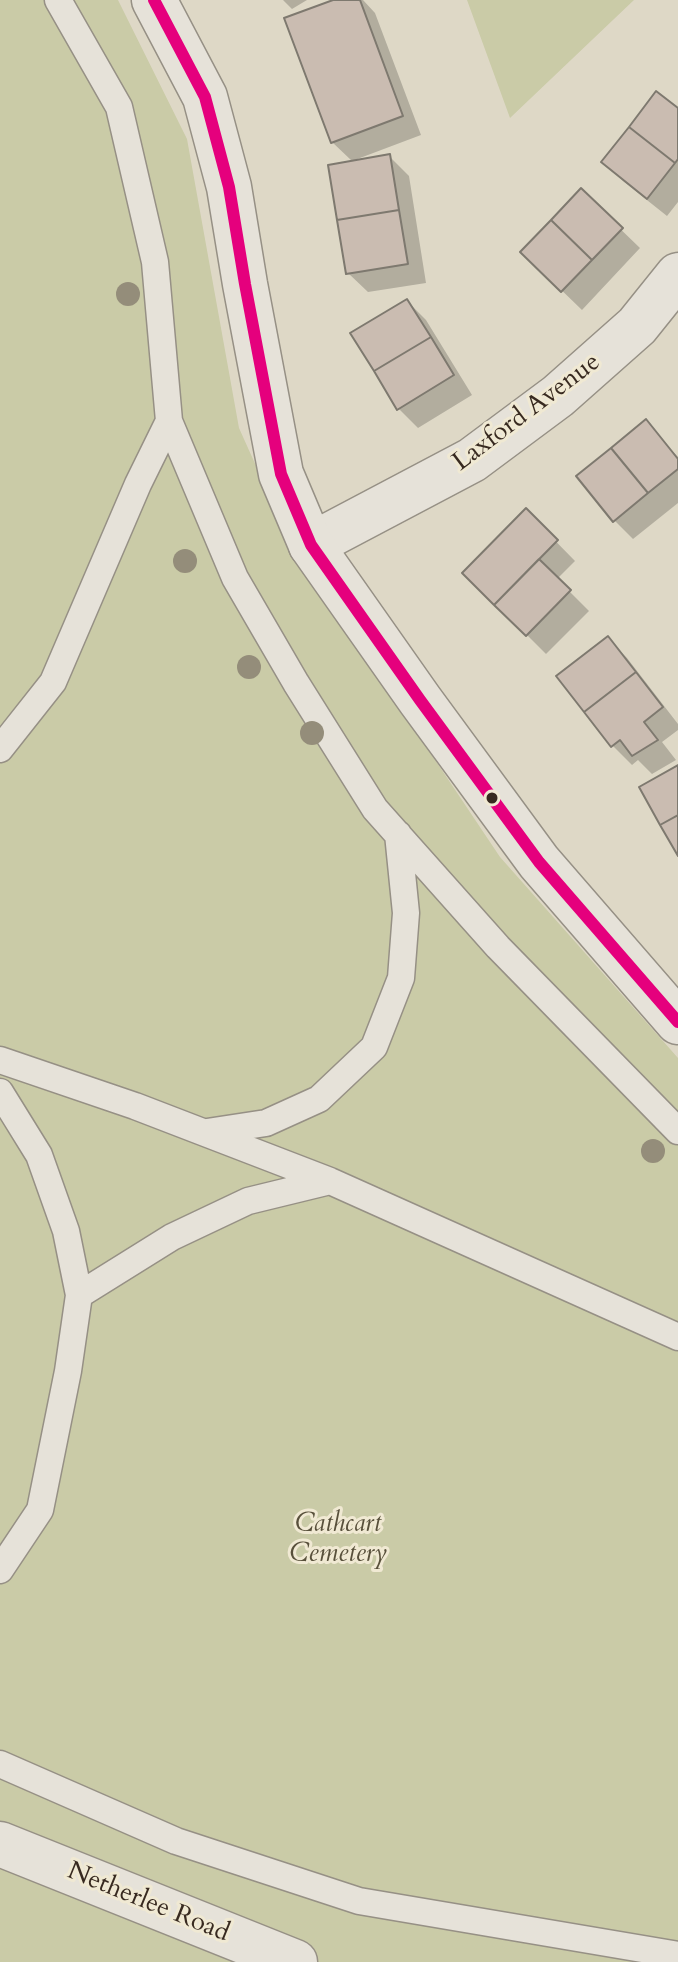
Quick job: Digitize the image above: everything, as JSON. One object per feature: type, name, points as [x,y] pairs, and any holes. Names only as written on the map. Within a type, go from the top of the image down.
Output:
[{"type":"street","points":[[154,0],[205,97],[229,187],[281,474],[311,545],[539,862],[675,1011]]},
{"type":"street","name":"Laxford Avenue","points":[[311,545],[472,460],[558,396],[637,326],[678,275]]},
{"type":"street","name":"Netherlee Road","points":[[0,1844],[295,1962]]},
{"type":"lane","points":[[58,0],[119,107],[155,262],[169,421],[235,578],[375,809],[498,947],[678,1131]]},
{"type":"lane","points":[[0,749],[53,682],[138,484],[169,421]]},
{"type":"lane","points":[[204,1133],[266,1123],[319,1099],[374,1047],[401,978],[406,913],[398,834]]},
{"type":"lane","points":[[0,1060],[330,1181],[678,1337]]},
{"type":"lane","points":[[0,1092],[39,1155],[66,1231],[79,1295],[68,1371],[40,1510],[0,1570]]},
{"type":"lane","points":[[79,1295],[172,1237],[248,1201],[330,1181]]},
{"type":"lane","points":[[0,1764],[176,1841],[359,1901],[678,1955]]},
{"type":"green space","name":"Cathcart Cemetery","points":[[0,0],[118,0],[187,139],[239,428],[292,546],[500,857],[678,1058],[678,1962],[0,1962]]},
{"type":"green space","points":[[467,0],[634,0],[510,118]]},
{"type":"building","points":[[333,0],[360,0],[403,116],[331,143],[284,18]]},
{"type":"building","points":[[656,91],[678,108],[678,159],[675,163],[629,127]]},
{"type":"building","points":[[629,127],[675,163],[647,199],[601,162]]},
{"type":"building","points":[[390,154],[399,210],[337,220],[328,165]]},
{"type":"building","points":[[581,188],[623,228],[592,260],[551,220]]},
{"type":"building","points":[[399,210],[408,264],[346,274],[337,220]]},
{"type":"building","points":[[551,220],[592,260],[561,292],[520,252]]},
{"type":"building","points":[[407,299],[431,337],[374,371],[350,333]]},
{"type":"building","points":[[431,337],[454,375],[397,410],[374,371]]},
{"type":"building","points":[[646,419],[678,459],[678,469],[648,493],[611,448]]},
{"type":"building","points":[[611,448],[648,493],[613,522],[576,476]]},
{"type":"building","points":[[526,508],[558,540],[494,605],[462,573]]},
{"type":"building","points":[[539,559],[571,590],[526,636],[494,605]]},
{"type":"building","points":[[608,636],[636,672],[584,712],[556,676]]},
{"type":"building","points":[[636,672],[663,707],[644,722],[658,740],[632,756],[620,740],[611,747],[584,712]]},
{"type":"building","points":[[678,765],[678,815],[660,825],[639,787]]},
{"type":"building","points":[[678,815],[678,856],[660,825]]},
{"type":"transit line","points":[[154,0],[205,97],[229,187],[281,474],[311,545],[539,862],[678,1022]]}]
